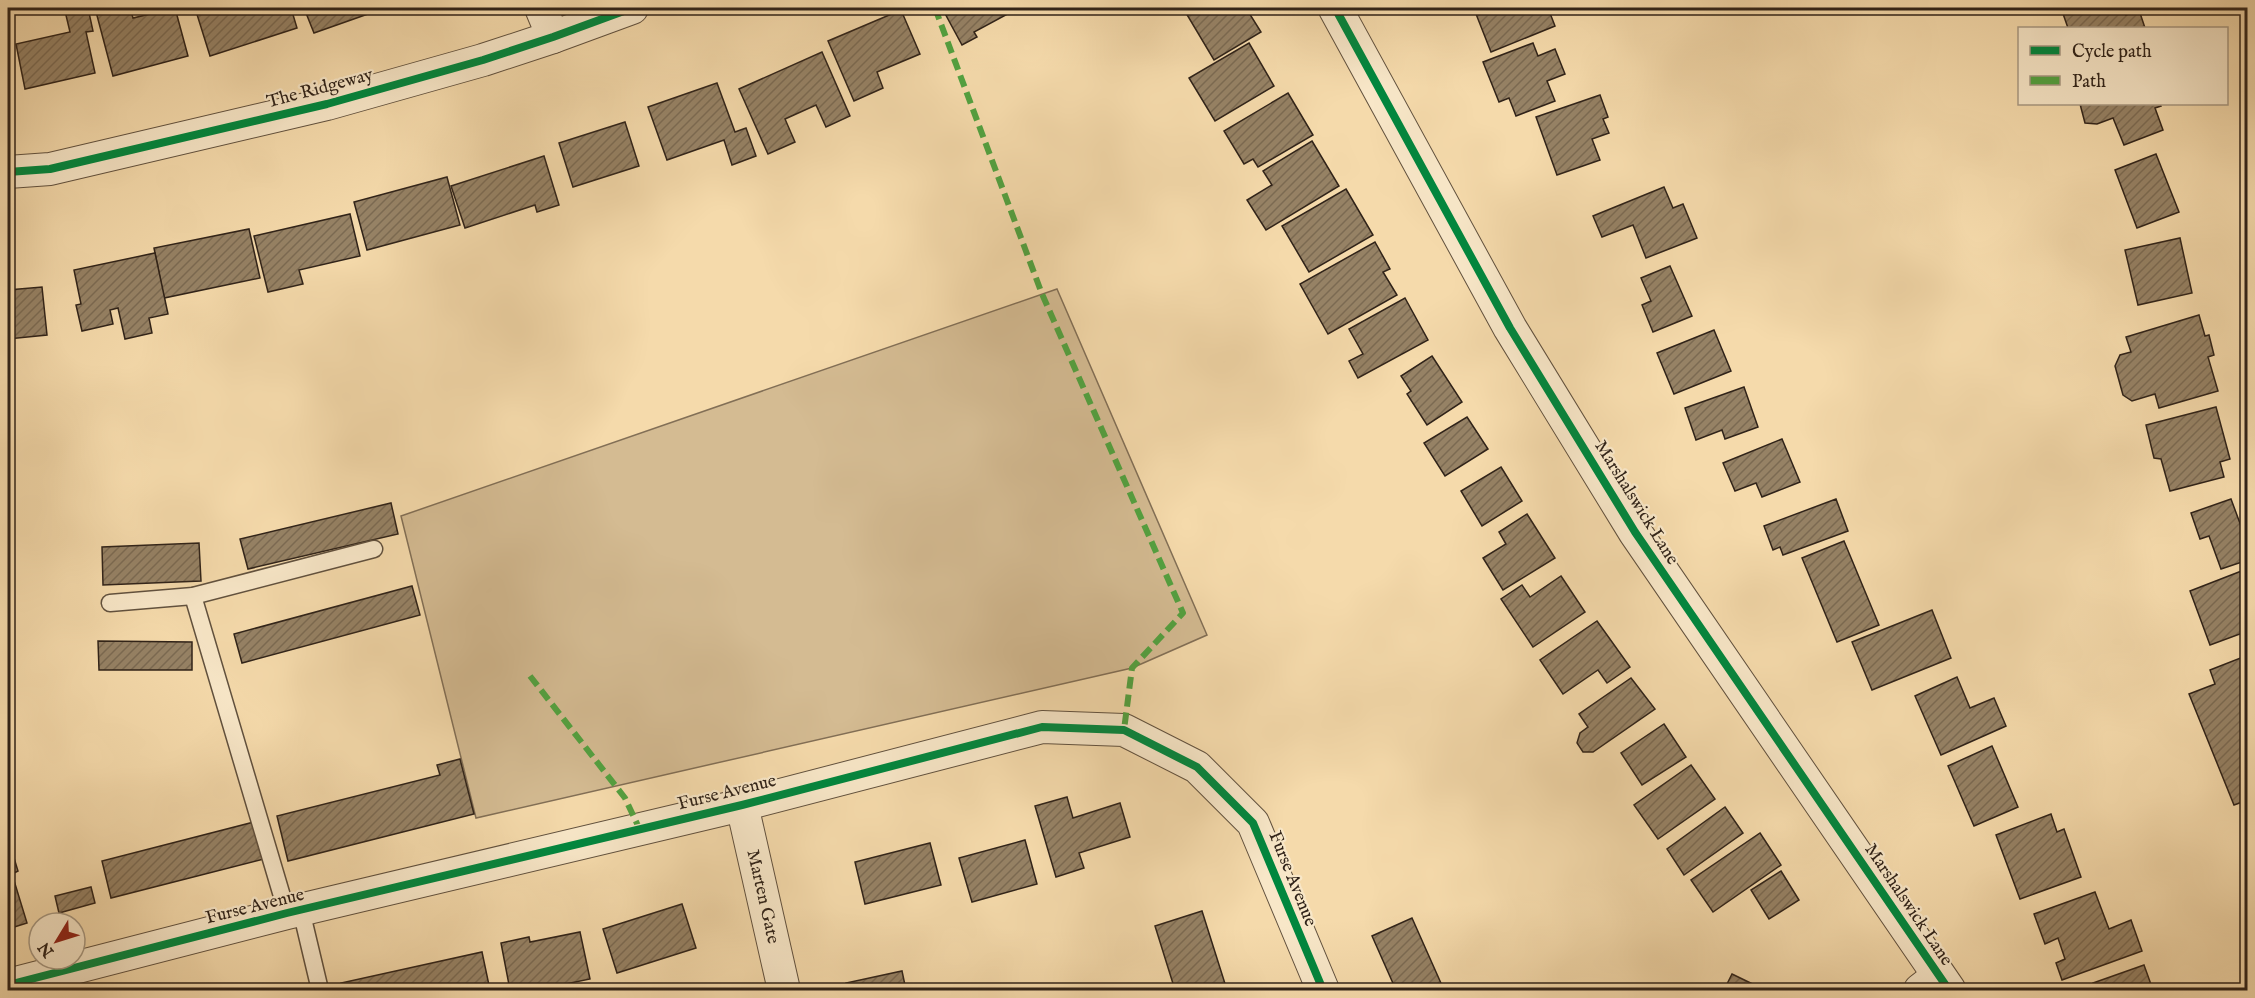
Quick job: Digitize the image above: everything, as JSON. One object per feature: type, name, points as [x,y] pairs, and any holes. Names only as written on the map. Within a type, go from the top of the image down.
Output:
[{"type":"street","points":[[542,8],[553,37]]},
{"type":"street","name":"The Ridgeway","points":[[8,172],[50,169],[327,104],[483,60],[633,8]]},
{"type":"street","name":"Marshalswick Lane","points":[[1335,8],[1510,328],[1635,532],[1936,986]]},
{"type":"street","name":"Furse Avenue","points":[[8,986],[294,912],[741,805],[1042,727],[1124,730],[1197,767],[1253,823],[1323,990]]},
{"type":"street","name":"Marten Gate","points":[[741,805],[784,990]]},
{"type":"lane","points":[[110,603],[193,596],[374,549]]},
{"type":"lane","points":[[193,596],[320,990]]},
{"type":"shaded area","points":[[1057,289],[1207,635],[1132,668],[476,818],[401,516]]},
{"type":"building","points":[[88,8],[93,31],[86,32],[95,73],[25,89],[16,44],[70,32],[65,11]]},
{"type":"building","points":[[95,8],[130,8],[133,18],[175,8],[188,56],[113,76]]},
{"type":"building","points":[[195,8],[291,8],[297,28],[210,56]]},
{"type":"building","points":[[304,8],[385,8],[314,33]]},
{"type":"building","points":[[942,8],[1017,9],[974,32],[977,37],[962,45]]},
{"type":"building","points":[[1195,8],[1246,8],[1261,32],[1214,60],[1186,13]]},
{"type":"building","points":[[1480,8],[1522,8],[1524,13],[1537,8],[1548,8],[1555,26],[1491,52],[1476,14],[1481,12]]},
{"type":"building","points":[[2061,8],[2124,8],[2126,15],[2139,10],[2145,27],[2068,27]]},
{"type":"building","points":[[901,10],[920,54],[877,72],[883,88],[854,101],[828,41]]},
{"type":"building","points":[[1249,43],[1274,86],[1215,121],[1189,78]]},
{"type":"building","points":[[1533,43],[1538,56],[1555,49],[1565,74],[1547,81],[1555,101],[1516,116],[1509,98],[1499,102],[1483,62]]},
{"type":"building","points":[[822,52],[850,116],[826,127],[816,105],[785,119],[795,142],[768,154],[739,89]]},
{"type":"building","points":[[717,83],[735,132],[746,128],[756,156],[732,165],[724,140],[667,160],[648,107]]},
{"type":"building","points":[[1288,93],[1313,135],[1258,167],[1253,159],[1244,164],[1224,131]]},
{"type":"building","points":[[1600,95],[1608,117],[1603,119],[1609,133],[1592,139],[1600,160],[1557,175],[1536,117]]},
{"type":"building","points":[[2080,105],[2160,105],[2155,108],[2163,130],[2124,145],[2113,118],[2097,124],[2085,123]]},
{"type":"building","points":[[625,122],[639,166],[573,187],[559,143]]},
{"type":"building","points":[[1312,141],[1339,186],[1266,230],[1247,200],[1272,185],[1263,171]]},
{"type":"building","points":[[2156,154],[2179,212],[2137,228],[2115,170]]},
{"type":"building","points":[[544,156],[559,205],[537,212],[535,205],[465,228],[451,186]]},
{"type":"building","points":[[447,177],[460,225],[367,250],[354,202]]},
{"type":"building","points":[[1664,187],[1673,208],[1683,204],[1697,238],[1646,258],[1633,225],[1602,237],[1593,216]]},
{"type":"building","points":[[1346,189],[1373,235],[1309,272],[1282,226]]},
{"type":"building","points":[[350,214],[360,256],[299,270],[303,284],[268,292],[254,236]]},
{"type":"building","points":[[249,229],[260,278],[164,298],[154,248]]},
{"type":"building","points":[[2180,238],[2192,293],[2138,305],[2125,250]]},
{"type":"building","points":[[1375,242],[1390,269],[1383,272],[1397,295],[1328,334],[1300,284]]},
{"type":"building","points":[[155,253],[168,314],[149,318],[152,333],[125,339],[118,308],[110,310],[113,324],[82,331],[76,305],[81,304],[74,270]]},
{"type":"building","points":[[1670,266],[1692,316],[1653,332],[1642,305],[1651,301],[1641,278]]},
{"type":"building","points":[[42,287],[47,335],[8,339],[8,290]]},
{"type":"building","points":[[1405,298],[1428,340],[1358,378],[1349,361],[1363,354],[1349,329]]},
{"type":"building","points":[[2199,315],[2205,336],[2209,335],[2214,355],[2208,357],[2218,391],[2159,408],[2155,394],[2132,401],[2123,395],[2115,366],[2120,355],[2131,352],[2126,337]]},
{"type":"building","points":[[1714,330],[1731,371],[1674,394],[1657,353]]},
{"type":"building","points":[[1432,356],[1462,402],[1427,425],[1407,394],[1411,391],[1401,376]]},
{"type":"building","points":[[1744,387],[1758,427],[1725,439],[1722,430],[1696,440],[1685,408]]},
{"type":"building","points":[[2216,407],[2230,459],[2220,462],[2224,477],[2170,491],[2161,459],[2154,458],[2146,425]]},
{"type":"building","points":[[1467,417],[1488,449],[1445,476],[1424,443]]},
{"type":"building","points":[[1782,439],[1800,482],[1762,497],[1756,483],[1735,491],[1723,463]]},
{"type":"building","points":[[1501,467],[1522,501],[1482,526],[1461,491]]},
{"type":"building","points":[[1836,499],[1848,531],[1783,555],[1780,547],[1773,550],[1764,526]]},
{"type":"building","points":[[2231,499],[2248,545],[2248,560],[2221,569],[2209,536],[2200,539],[2191,513]]},
{"type":"building","points":[[391,503],[398,534],[248,569],[240,539]]},
{"type":"building","points":[[1527,514],[1555,558],[1503,590],[1483,558],[1506,544],[1499,532]]},
{"type":"building","points":[[1844,541],[1879,625],[1837,642],[1802,558]]},
{"type":"building","points":[[199,543],[201,581],[103,585],[102,547]]},
{"type":"building","points":[[2244,570],[2248,579],[2248,631],[2210,645],[2190,591]]},
{"type":"building","points":[[1561,576],[1585,612],[1533,647],[1501,599],[1522,585],[1530,597]]},
{"type":"building","points":[[412,586],[420,615],[242,663],[234,634]]},
{"type":"building","points":[[1932,610],[1951,658],[1872,690],[1852,642]]},
{"type":"building","points":[[1597,621],[1630,667],[1607,683],[1598,670],[1563,694],[1540,660]]},
{"type":"building","points":[[98,641],[192,642],[192,670],[99,670]]},
{"type":"building","points":[[2248,655],[2248,800],[2234,805],[2189,694],[2215,684],[2210,670]]},
{"type":"building","points":[[1957,677],[1970,708],[1994,698],[2006,726],[1941,755],[1915,696]]},
{"type":"building","points":[[1631,678],[1655,709],[1593,752],[1583,752],[1577,743],[1580,733],[1588,727],[1579,714]]},
{"type":"building","points":[[1664,724],[1686,757],[1642,785],[1621,753]]},
{"type":"building","points":[[1992,746],[2018,807],[1974,826],[1948,766]]},
{"type":"building","points":[[460,759],[474,814],[288,861],[277,816],[440,775],[437,765]]},
{"type":"building","points":[[1691,765],[1715,799],[1658,839],[1634,805]]},
{"type":"building","points":[[8,786],[13,808],[8,809]]},
{"type":"building","points":[[1067,797],[1073,818],[1120,803],[1130,837],[1079,853],[1084,868],[1056,877],[1035,806]]},
{"type":"building","points":[[1725,807],[1743,833],[1684,875],[1667,849]]},
{"type":"building","points":[[2051,814],[2057,832],[2064,829],[2081,877],[2020,899],[1996,835]]},
{"type":"building","points":[[254,822],[264,859],[111,898],[102,861]]},
{"type":"building","points":[[1760,833],[1781,865],[1713,912],[1691,880]]},
{"type":"building","points":[[8,838],[18,871],[12,874],[27,923],[8,929]]},
{"type":"building","points":[[1025,840],[1037,884],[972,902],[959,858]]},
{"type":"building","points":[[930,843],[941,885],[865,904],[855,862]]},
{"type":"building","points":[[1781,871],[1799,900],[1769,919],[1751,890]]},
{"type":"building","points":[[91,887],[95,903],[59,911],[55,896]]},
{"type":"building","points":[[2095,892],[2109,929],[2131,920],[2142,951],[2062,980],[2056,963],[2065,959],[2058,938],[2045,944],[2034,914]]},
{"type":"building","points":[[682,904],[696,948],[617,973],[603,929]]},
{"type":"building","points":[[1202,911],[1227,990],[1175,990],[1155,926]]},
{"type":"building","points":[[1412,918],[1444,990],[1396,990],[1372,936]]},
{"type":"building","points":[[580,932],[590,979],[551,987],[552,990],[510,990],[501,943],[529,937],[530,942]]},
{"type":"building","points":[[482,952],[490,990],[343,990],[341,983]]},
{"type":"building","points":[[2144,965],[2153,990],[2095,990],[2093,983]]},
{"type":"building","points":[[902,971],[906,990],[848,990],[846,983]]},
{"type":"building","points":[[1732,974],[1765,990],[1724,990]]},
{"type":"marked path","points":[[935,8],[1042,294],[1183,613],[1132,668],[1124,730]]},
{"type":"marked path","points":[[530,676],[625,798],[640,830]]},
{"type":"cycle path","points":[[8,172],[50,169],[327,104],[483,60],[632,8]]},
{"type":"cycle path","points":[[1335,8],[1510,328],[1635,532],[1949,990]]},
{"type":"cycle path","points":[[8,985],[287,913],[742,805],[1042,727],[1124,730],[1197,767],[1253,823],[1323,990]]}]
